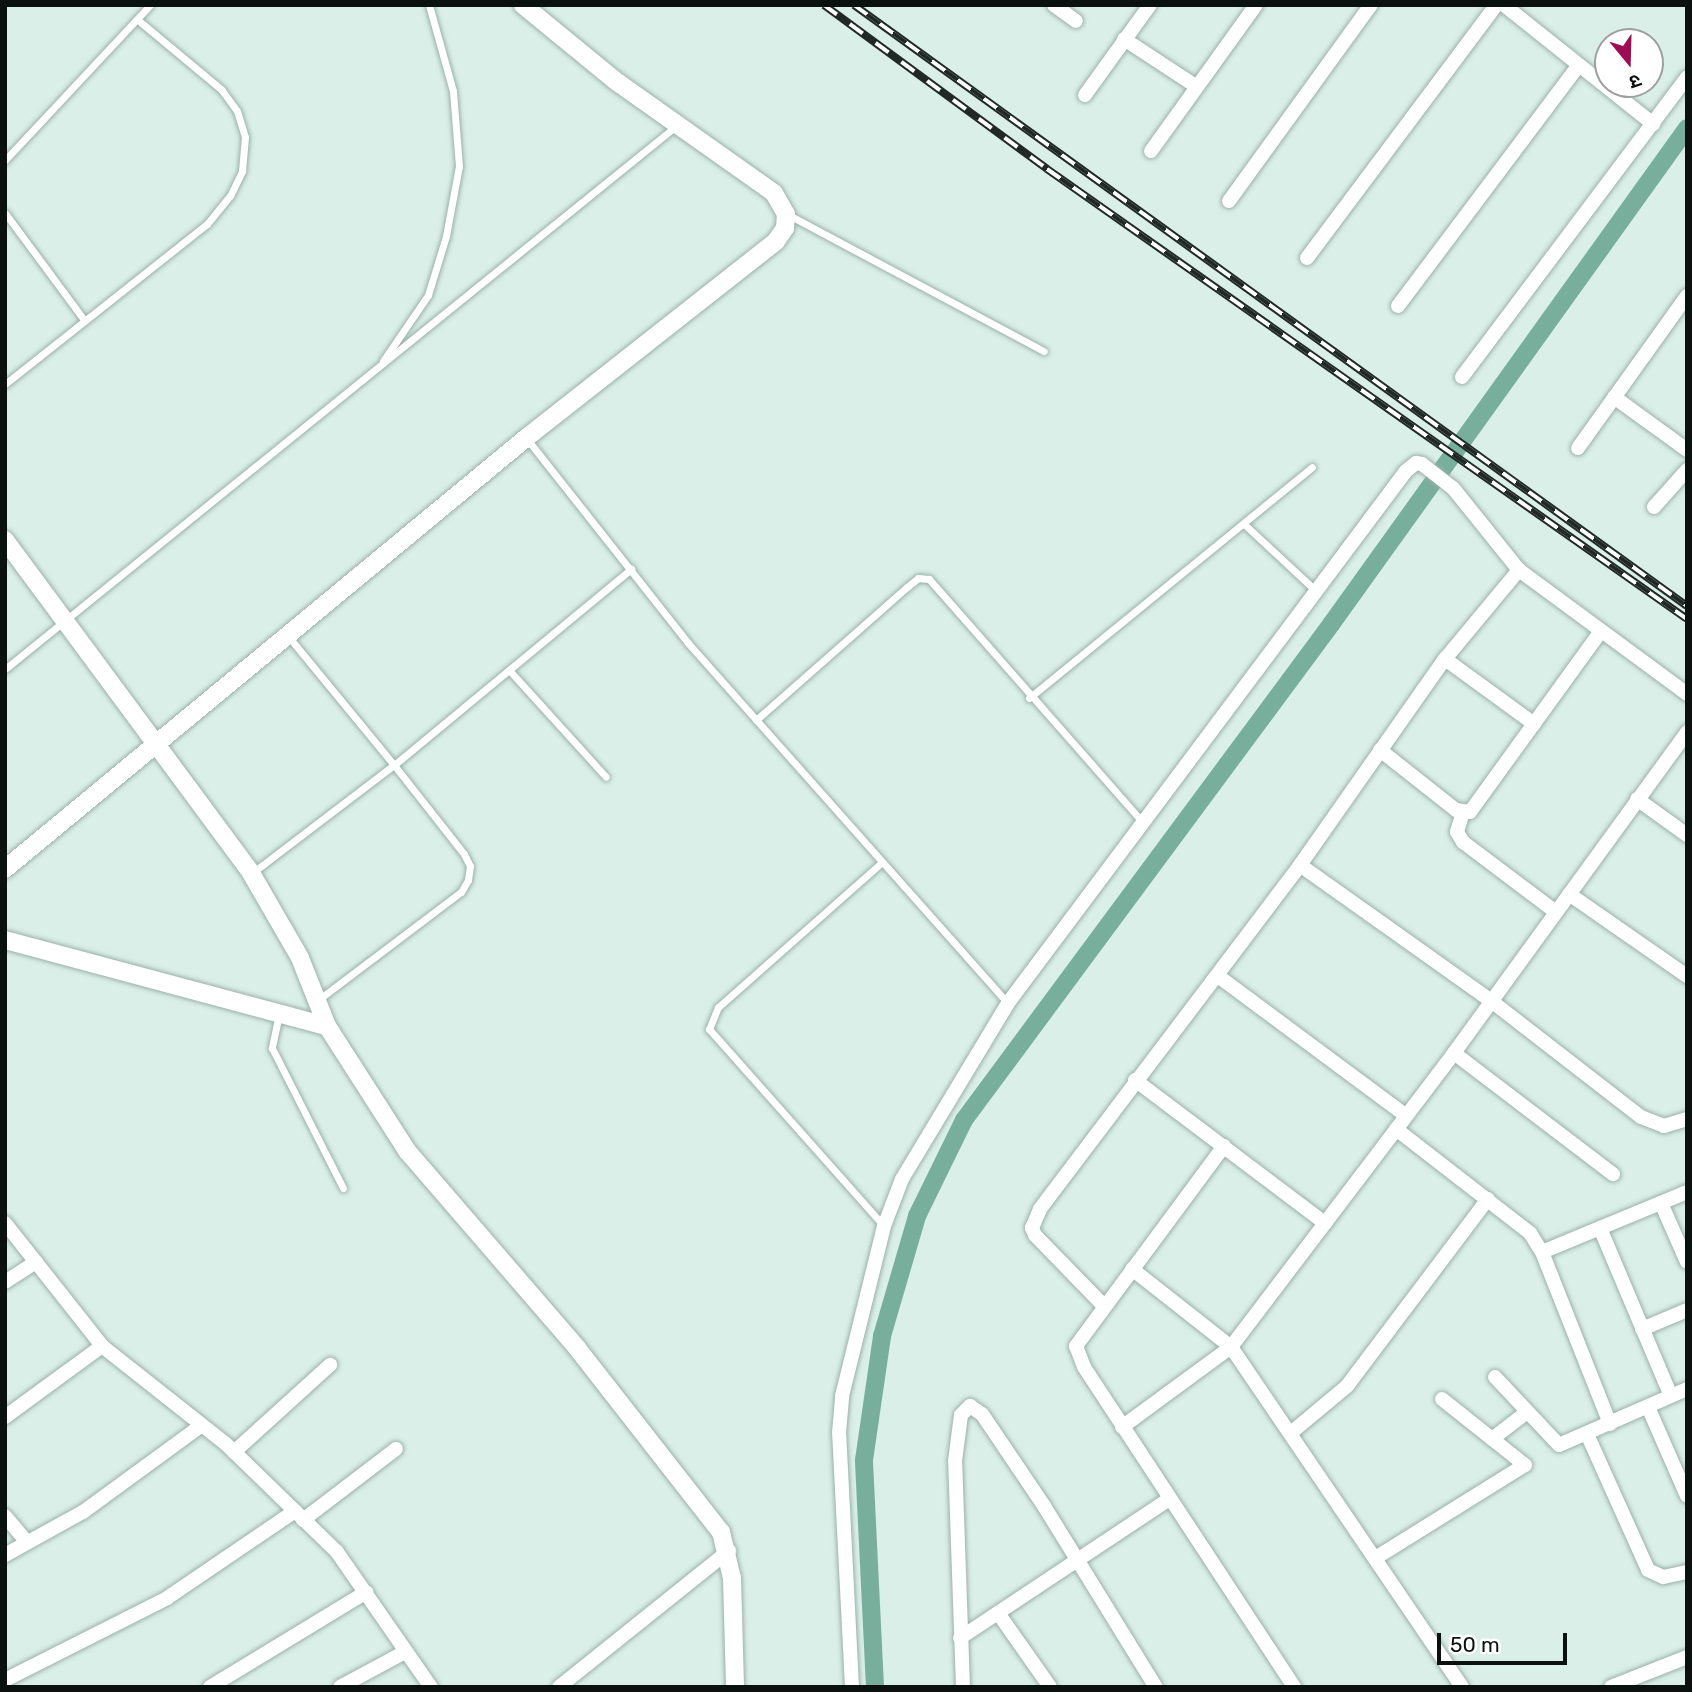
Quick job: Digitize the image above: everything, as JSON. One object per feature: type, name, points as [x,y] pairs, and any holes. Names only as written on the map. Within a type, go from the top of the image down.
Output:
[{"type":"street","points":[[5,869],[526,438],[776,242],[785,228],[786,214],[774,193],[676,126],[523,5]]},
{"type":"street","points":[[1054,5],[1076,21]]},
{"type":"street","points":[[1086,95],[1150,5]]},
{"type":"street","points":[[1151,150],[1256,5]]},
{"type":"street","points":[[1229,201],[1371,5]]},
{"type":"street","points":[[1307,258],[1496,5]]},
{"type":"street","points":[[1504,5],[1653,124]]},
{"type":"street","points":[[1125,39],[1196,87]]},
{"type":"street","points":[[1398,306],[1579,65]]},
{"type":"street","points":[[1462,377],[1687,77]]},
{"type":"street","points":[[1578,448],[1687,296]]},
{"type":"street","points":[[1614,397],[1687,450]]},
{"type":"street","points":[[852,1687],[839,1433],[842,1396],[884,1226],[919,1149],[1008,1003],[1144,824],[1314,589],[1406,471],[1416,463],[1426,467],[1453,488],[1519,570],[1687,694]]},
{"type":"street","points":[[1654,507],[1687,470]]},
{"type":"street","points":[[5,540],[251,873],[300,958],[327,1026],[408,1152],[620,1401],[706,1508],[729,1551],[735,1687]]},
{"type":"street","points":[[1104,1306],[1032,1227],[1040,1209],[1300,865],[1445,659],[1519,570]]},
{"type":"street","points":[[1463,812],[1476,807],[1601,631]]},
{"type":"street","points":[[1445,659],[1534,724]]},
{"type":"street","points":[[1122,1427],[1231,1347],[1454,1052],[1687,732]]},
{"type":"street","points":[[1380,750],[1463,812]]},
{"type":"street","points":[[1637,799],[1687,835]]},
{"type":"street","points":[[1463,812],[1457,832],[1463,842],[1556,912]]},
{"type":"street","points":[[1300,865],[1490,1000],[1641,1117],[1664,1126],[1687,1119]]},
{"type":"street","points":[[1569,894],[1687,976]]},
{"type":"street","points":[[5,940],[327,1026]]},
{"type":"street","points":[[1218,976],[1405,1115]]},
{"type":"street","points":[[1454,1052],[1613,1174]]},
{"type":"street","points":[[1135,1080],[1325,1223]]},
{"type":"street","points":[[1396,1129],[1520,1223],[1542,1252],[1610,1423]]},
{"type":"street","points":[[1224,1146],[1076,1346],[1084,1367],[1122,1427],[1294,1687]]},
{"type":"street","points":[[1542,1252],[1687,1192]]},
{"type":"street","points":[[1292,1432],[1347,1385],[1488,1199]]},
{"type":"street","points":[[1661,1203],[1687,1262]]},
{"type":"street","points":[[5,1223],[102,1346],[234,1452],[337,1552],[431,1687]]},
{"type":"street","points":[[1600,1228],[1671,1396]]},
{"type":"street","points":[[5,1282],[36,1262]]},
{"type":"street","points":[[1132,1269],[1231,1347],[1292,1432],[1462,1687]]},
{"type":"street","points":[[1643,1329],[1687,1310]]},
{"type":"street","points":[[5,1416],[102,1346]]},
{"type":"street","points":[[234,1452],[330,1365]]},
{"type":"street","points":[[1494,1377],[1559,1445],[1687,1390]]},
{"type":"street","points":[[1377,1558],[1525,1465],[1442,1399]]},
{"type":"street","points":[[963,1687],[955,1461],[965,1409],[970,1406],[982,1414],[1156,1687]]},
{"type":"street","points":[[1648,1407],[1681,1469],[1687,1496]]},
{"type":"street","points":[[1492,1439],[1527,1412]]},
{"type":"street","points":[[5,1555],[83,1512],[202,1425]]},
{"type":"street","points":[[1587,1434],[1648,1570],[1662,1577],[1687,1572]]},
{"type":"street","points":[[5,1680],[167,1598],[299,1516],[396,1449]]},
{"type":"street","points":[[960,1638],[1169,1499]]},
{"type":"street","points":[[5,1516],[27,1542]]},
{"type":"street","points":[[559,1687],[729,1551]]},
{"type":"street","points":[[210,1687],[366,1592]]},
{"type":"street","points":[[998,1613],[1050,1687]]},
{"type":"street","points":[[340,1687],[405,1652]]},
{"type":"street","points":[[1611,1687],[1687,1657]]},
{"type":"lane","points":[[5,160],[150,5]]},
{"type":"lane","points":[[377,369],[428,295],[446,236],[459,166],[453,92],[429,5]]},
{"type":"lane","points":[[5,384],[207,224],[230,196],[242,171],[245,137],[237,111],[222,90],[138,20]]},
{"type":"lane","points":[[5,669],[676,126]]},
{"type":"lane","points":[[5,213],[85,321]]},
{"type":"lane","points":[[786,214],[1044,351]]},
{"type":"lane","points":[[526,438],[688,643],[1008,1003]]},
{"type":"lane","points":[[1029,698],[1312,467]]},
{"type":"lane","points":[[1244,524],[1314,589]]},
{"type":"lane","points":[[251,873],[394,765],[631,569]]},
{"type":"lane","points":[[756,720],[918,579],[938,585],[1029,698],[1144,824]]},
{"type":"lane","points":[[288,636],[394,765],[464,854],[470,866],[468,880],[461,892],[318,1000]]},
{"type":"lane","points":[[509,670],[606,778]]},
{"type":"lane","points":[[881,863],[718,1007],[709,1029],[884,1226]]},
{"type":"lane","points":[[280,1013],[272,1048],[343,1188]]},
{"type":"waterway","points":[[875,1687],[864,1460],[882,1336],[917,1216],[964,1120],[1332,623],[1687,128]]},
{"type":"railway","points":[[824,5],[1047,169],[1687,619]]},
{"type":"railway","points":[[854,5],[1687,606]]}]
